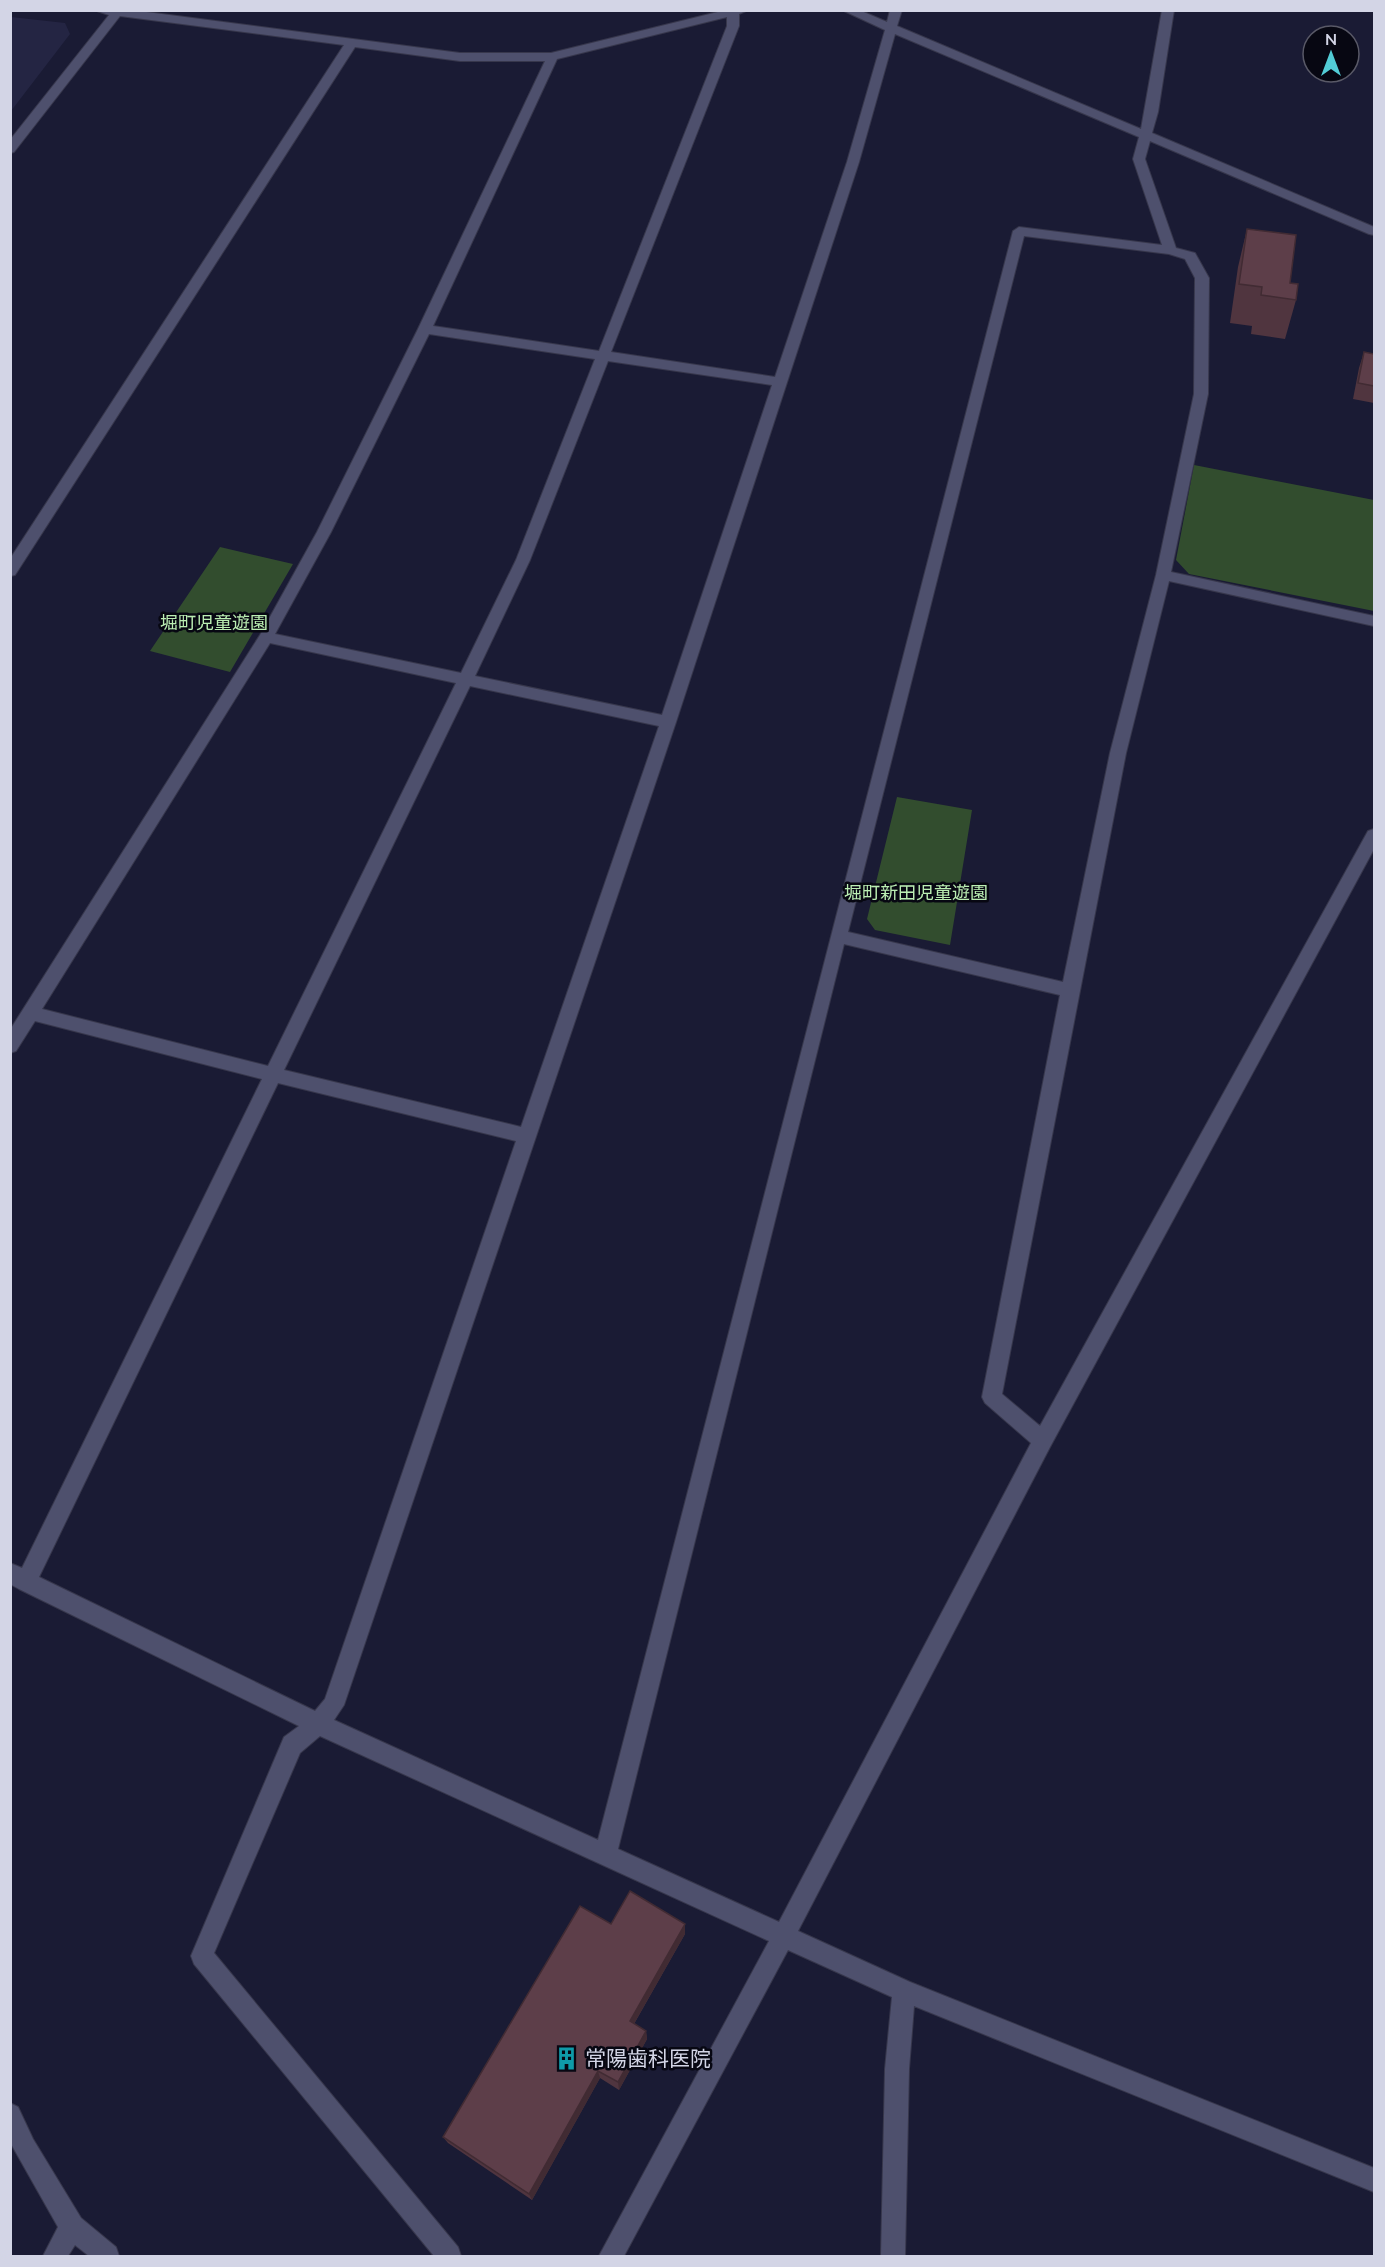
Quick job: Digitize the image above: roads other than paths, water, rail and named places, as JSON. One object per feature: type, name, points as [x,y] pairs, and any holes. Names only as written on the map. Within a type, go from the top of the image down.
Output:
[{"type":"street","points":[[100,10],[460,57],[551,57],[738,12]]},
{"type":"street","points":[[848,10],[1374,231]]},
{"type":"street","points":[[449,2256],[202,1956],[292,1745],[318,1724],[333,1705],[668,722],[853,162],[896,10]]},
{"type":"street","points":[[1168,10],[1147,135],[1139,159],[1170,250]]},
{"type":"street","points":[[10,149],[119,11]]},
{"type":"street","points":[[738,12],[523,560],[274,1075],[18,1578],[318,1724],[904,1991],[1374,2180]]},
{"type":"street","points":[[10,571],[351,44]]},
{"type":"street","points":[[10,1046],[266,637],[324,532],[425,329],[550,65],[551,57]]},
{"type":"street","points":[[606,1854],[1019,231],[1170,250],[1190,256],[1202,278],[1201,394],[1163,575],[1118,753],[992,1397],[1043,1441]]},
{"type":"street","points":[[425,329],[605,354],[780,382]]},
{"type":"street","points":[[1163,575],[1374,621]]},
{"type":"street","points":[[266,637],[668,722]]},
{"type":"street","points":[[611,2256],[783,1937],[1043,1441],[1374,835]]},
{"type":"street","points":[[838,936],[1070,990]]},
{"type":"street","points":[[31,1013],[526,1136]]},
{"type":"street","points":[[893,2256],[897,2069],[904,1991]]},
{"type":"street","points":[[10,2115],[25,2147],[72,2227],[107,2256]]},
{"type":"street","points":[[55,2256],[72,2227]]},
{"type":"place","name":"常陽歯科医院","points":[[567,2059]]},
{"type":"park label","name":"堀町児童遊園","points":[[214,623]]},
{"type":"park label","name":"堀町新田児童遊園","points":[[916,893]]}]
